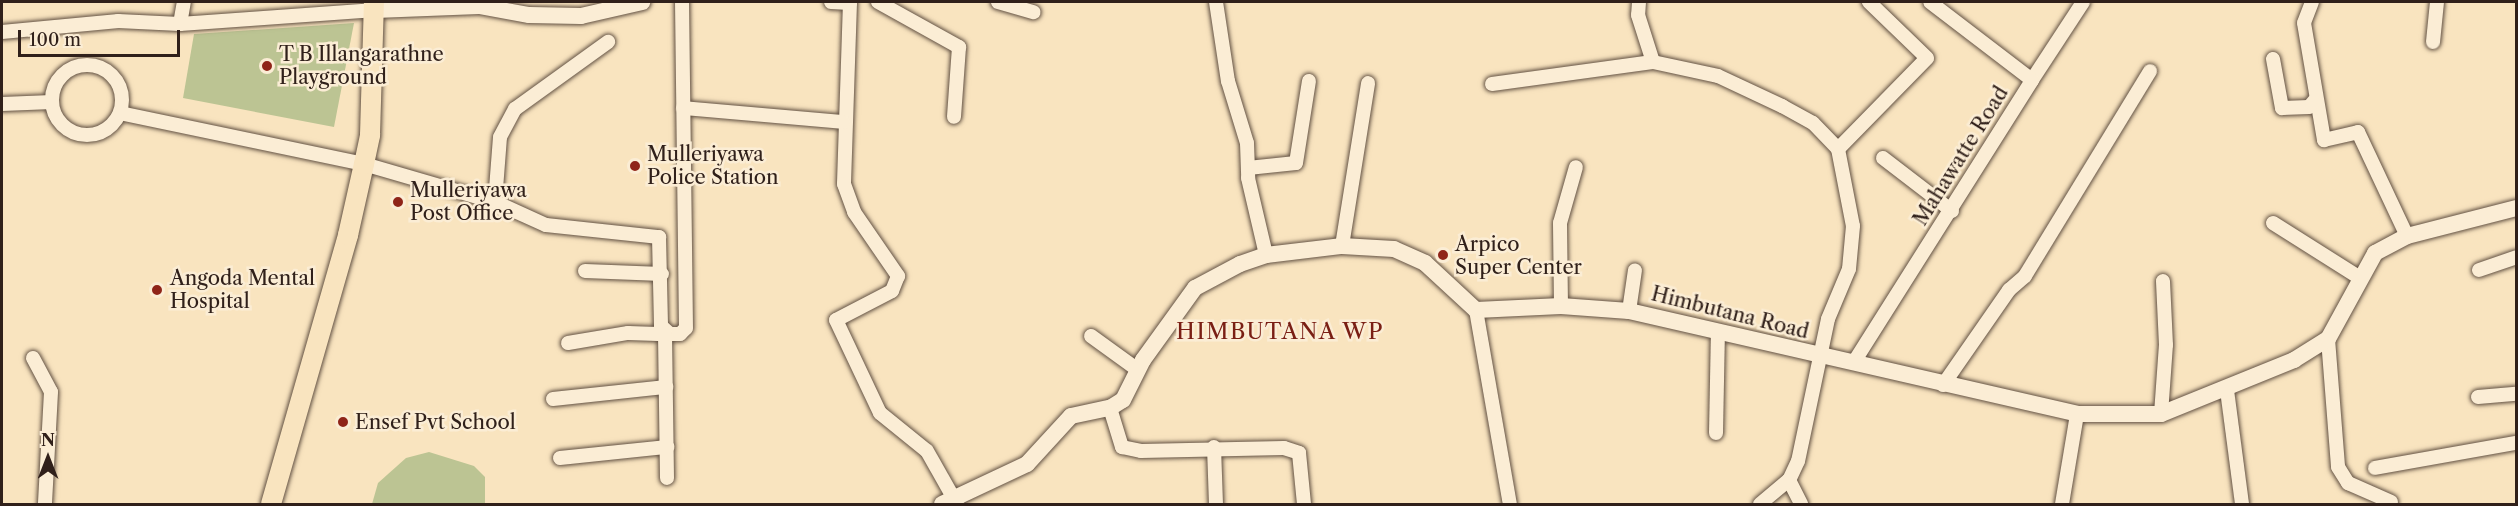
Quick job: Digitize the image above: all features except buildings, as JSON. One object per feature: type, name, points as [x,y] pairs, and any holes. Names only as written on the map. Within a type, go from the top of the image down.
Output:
[{"type":"main road","points":[[271,504],[348,235],[364,164],[370,135],[375,5]]},
{"type":"street","points":[[180,24],[184,2]]},
{"type":"street","points":[[2,32],[118,21],[180,24],[375,5],[479,6],[530,15],[581,16],[642,2]]},
{"type":"street","points":[[568,343],[663,330],[670,334],[680,334],[686,328],[682,2]]},
{"type":"street","points":[[831,2],[850,2],[843,122],[844,184],[854,212],[898,276],[892,291],[836,320],[880,414],[927,451],[950,502],[1027,464],[1071,416],[1110,408],[1123,400],[1138,370],[1195,288],[1240,264],[1266,255],[1342,246],[1394,249],[1425,263],[1476,310],[1510,504]]},
{"type":"street","points":[[878,2],[959,47],[954,117]]},
{"type":"street","points":[[998,2],[1034,12]]},
{"type":"street","points":[[1216,2],[1228,81],[1247,143],[1248,168],[1266,255]]},
{"type":"street","points":[[1639,2],[1638,15],[1653,62]]},
{"type":"street","points":[[1838,149],[1927,58],[1869,2]]},
{"type":"street","name":"Mahawatte Road","points":[[1854,362],[2032,80],[1930,2]]},
{"type":"street","points":[[2032,80],[2084,2]]},
{"type":"street","points":[[2312,2],[2304,23],[2315,100],[2324,140],[2358,132],[2407,236]]},
{"type":"street","points":[[2433,42],[2436,2]]},
{"type":"street","points":[[495,201],[500,137],[514,109],[608,42]]},
{"type":"street","points":[[2273,59],[2282,108],[2309,107],[2315,100]]},
{"type":"street","points":[[1492,84],[1653,62],[1718,76],[1782,106],[1813,123],[1838,149],[1850,196],[1853,226],[1849,269],[1828,319],[1818,357],[1798,461],[1789,480],[1760,504]]},
{"type":"street","points":[[87,65],[109,72],[116,81],[122,102],[120,113],[104,130],[81,134],[61,123],[52,102],[58,81],[76,67],[87,65]]},
{"type":"street","points":[[1944,385],[2009,290],[2025,276],[2150,71]]},
{"type":"street","points":[[1248,168],[1296,163],[1309,81]]},
{"type":"street","points":[[1342,246],[1368,83]]},
{"type":"street","points":[[2,104],[52,102]]},
{"type":"street","points":[[683,108],[843,122]]},
{"type":"street","points":[[120,113],[364,164],[495,201],[554,227],[659,237],[666,387],[667,478]]},
{"type":"street","points":[[1883,158],[1952,210]]},
{"type":"street","points":[[1561,306],[1560,223],[1576,167]]},
{"type":"street","points":[[2391,502],[2348,483],[2338,467],[2328,339],[2375,253],[2407,236],[2517,208]]},
{"type":"street","points":[[2273,223],[2360,278]]},
{"type":"street","points":[[2480,270],[2517,257]]},
{"type":"street","points":[[1629,310],[1635,270]]},
{"type":"street","points":[[585,271],[662,274]]},
{"type":"street","points":[[2161,414],[2166,345],[2163,280]]},
{"type":"street","name":"Himbutana Road","points":[[1476,310],[1561,306],[1629,310],[1818,357],[1854,362],[1944,385],[2077,414],[2161,414],[2227,390],[2294,360],[2328,339]]},
{"type":"street","points":[[1716,433],[1718,331]]},
{"type":"street","points":[[1091,336],[1138,370]]},
{"type":"street","points":[[33,358],[51,392],[45,504]]},
{"type":"street","points":[[553,399],[666,387]]},
{"type":"street","points":[[2227,390],[2242,504]]},
{"type":"street","points":[[2478,397],[2517,394]]},
{"type":"street","points":[[1110,408],[1122,447],[1141,451],[1214,447],[1284,448],[1299,453],[1304,504]]},
{"type":"street","points":[[2062,504],[2077,414]]},
{"type":"street","points":[[2375,468],[2517,443]]},
{"type":"street","points":[[560,458],[667,447]]},
{"type":"street","points":[[1214,447],[1216,504]]},
{"type":"street","points":[[1789,480],[1801,504]]},
{"type":"green space","name":"T B Illangarathne Playground","points":[[354,23],[334,127],[183,98],[194,34]]},
{"type":"green space","points":[[429,452],[474,466],[485,477],[485,504],[372,504],[378,483],[406,458]]},
{"type":"place","name":"T B Illangarathne Playground","points":[[267,66]]},
{"type":"place","name":"Mulleriyawa Police Station","points":[[635,166]]},
{"type":"place","name":"Mulleriyawa Post Office","points":[[398,202]]},
{"type":"place","name":"Arpico Super Center","points":[[1443,255]]},
{"type":"place","name":"Angoda Mental Hospital","points":[[157,290]]},
{"type":"place","name":"Ensef Pvt School","points":[[343,422]]},
{"type":"district","name":"HIMBUTANA WP","points":[[1280,332]]}]
